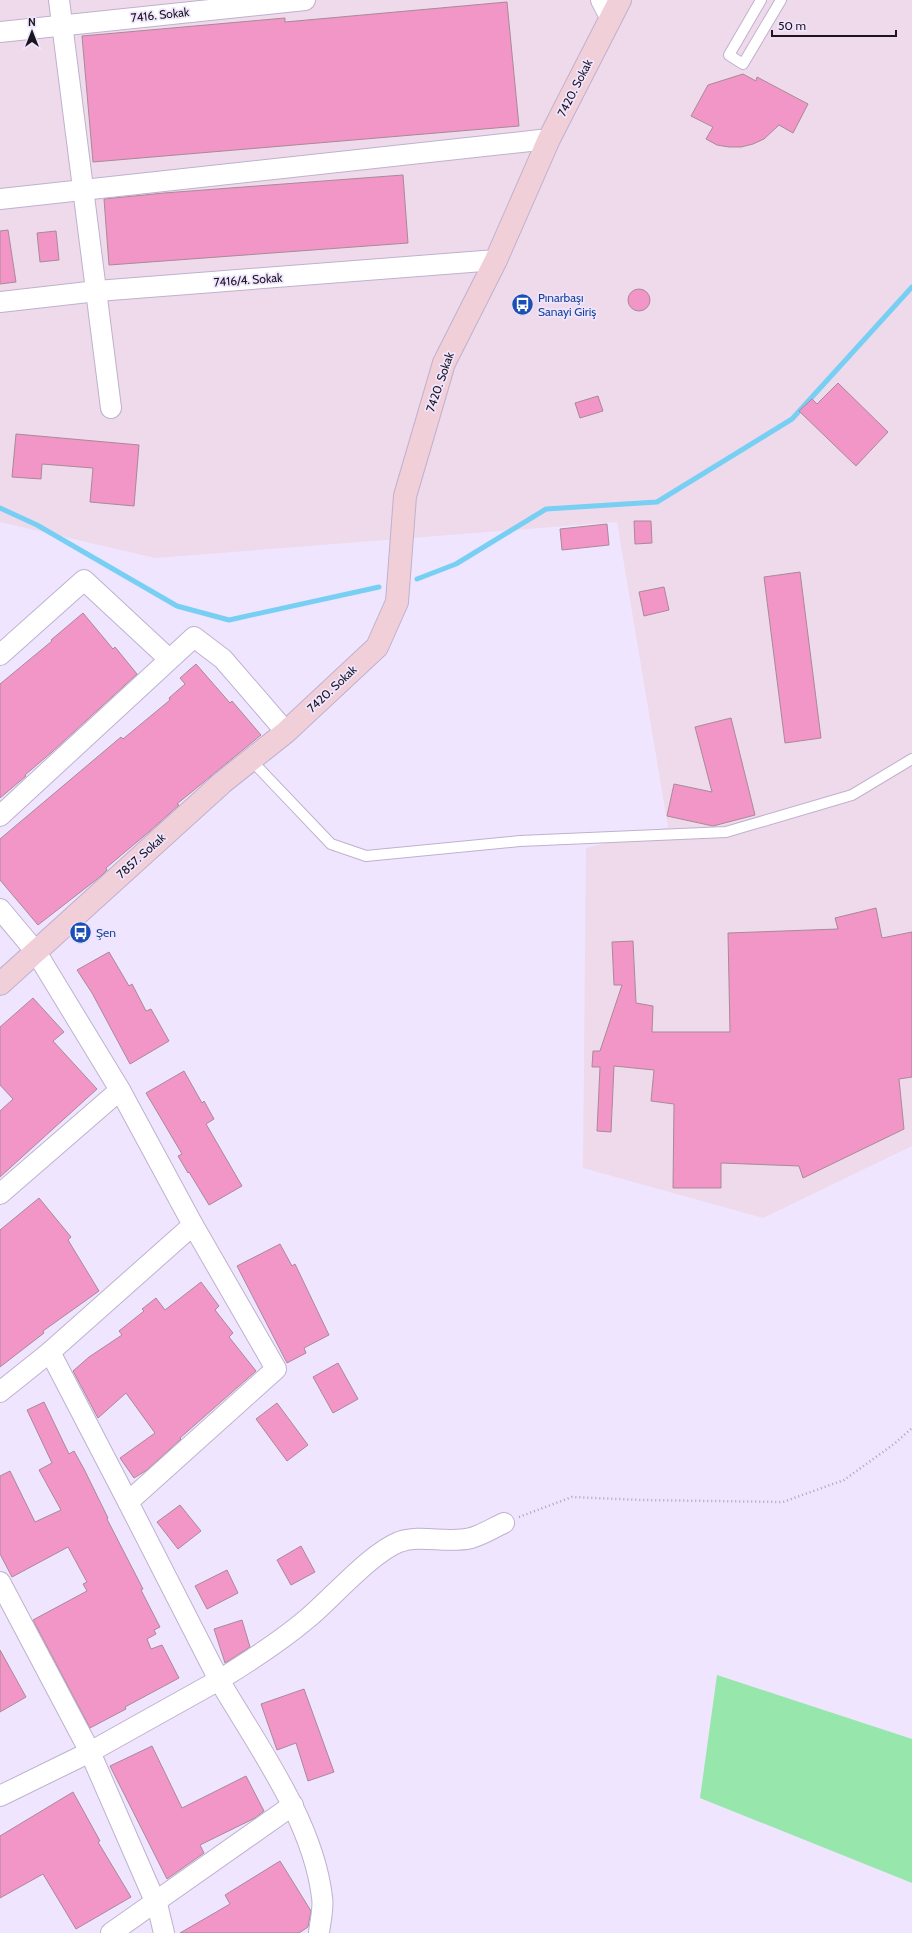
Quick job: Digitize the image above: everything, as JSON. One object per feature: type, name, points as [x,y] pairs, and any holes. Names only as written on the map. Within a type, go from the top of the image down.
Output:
[{"type":"street","points":[[59,0],[85,191],[111,408]]},
{"type":"street","name":"7416. Sokak","points":[[0,32],[63,26],[227,4],[305,0]]},
{"type":"street","name":"7420. Sokak","points":[[286,732],[377,647],[397,602],[405,496],[444,363],[496,260],[606,10],[620,0]]},
{"type":"street","points":[[0,199],[85,191],[549,139]]},
{"type":"street","name":"7416/4. Sokak","points":[[0,302],[97,291],[496,260]]},
{"type":"street","points":[[0,655],[84,580],[170,659]]},
{"type":"street","points":[[0,816],[194,637],[223,659],[286,732]]},
{"type":"street","name":"7857. Sokak","points":[[0,984],[223,782],[286,732]]},
{"type":"street","points":[[0,909],[36,952],[120,1090],[193,1225],[276,1369],[128,1502]]},
{"type":"street","points":[[0,1194],[120,1090]]},
{"type":"street","points":[[0,1392],[50,1352],[193,1225]]},
{"type":"street","points":[[50,1352],[219,1680],[293,1805],[311,1849],[322,1898],[318,1933]]},
{"type":"street","points":[[0,1796],[90,1752],[263,1654],[308,1618],[376,1556],[398,1542],[417,1539],[445,1540],[471,1538],[504,1523]]},
{"type":"street","points":[[0,1582],[90,1752],[155,1902],[164,1933]]},
{"type":"street","points":[[112,1933],[293,1805]]},
{"type":"lane","points":[[761,0],[728,55],[743,64],[778,1]]},
{"type":"lane","points":[[250,760],[331,844],[366,856],[520,841],[726,832],[852,795],[912,759]]},
{"type":"path","points":[[504,1523],[572,1497],[783,1502],[844,1480],[894,1444],[912,1428]]},
{"type":"shaded area","points":[[0,0],[912,0],[912,1146],[763,1218],[583,1168],[586,848],[668,827],[617,522],[155,558],[0,522]]},
{"type":"green space","points":[[717,1675],[912,1739],[912,1883],[700,1798]]},
{"type":"building","points":[[507,2],[519,126],[93,162],[82,36],[285,18],[285,22]]},
{"type":"building","points":[[743,74],[756,81],[757,77],[808,104],[793,133],[779,125],[764,139],[741,147],[717,145],[706,139],[713,127],[691,116],[708,85]]},
{"type":"building","points":[[403,175],[408,243],[109,265],[104,199]]},
{"type":"building","points":[[8,230],[16,282],[0,284],[0,231]]},
{"type":"building","points":[[56,231],[59,260],[40,262],[37,233]]},
{"type":"building","points":[[639,289],[647,292],[650,300],[647,308],[639,311],[631,308],[628,300],[631,292]]},
{"type":"building","points":[[838,383],[888,432],[856,466],[799,411],[812,399],[817,404]]},
{"type":"building","points":[[598,396],[603,411],[580,418],[575,403]]},
{"type":"building","points":[[16,434],[139,445],[134,506],[90,502],[93,468],[42,464],[41,479],[12,477]]},
{"type":"building","points":[[634,521],[651,521],[652,543],[635,544]]},
{"type":"building","points":[[607,524],[609,545],[562,550],[560,529]]},
{"type":"building","points":[[800,572],[821,738],[785,743],[764,577]]},
{"type":"building","points":[[664,587],[669,610],[644,616],[639,592]]},
{"type":"building","points":[[83,613],[113,649],[115,647],[137,674],[0,798],[0,684]]},
{"type":"building","points":[[196,664],[230,703],[232,701],[261,735],[177,804],[179,805],[106,868],[107,870],[101,876],[38,925],[0,880],[0,839],[121,737],[123,739],[170,700],[169,698],[185,684],[180,678]]},
{"type":"building","points":[[731,718],[755,815],[713,826],[667,816],[674,784],[712,792],[695,727]]},
{"type":"building","points":[[876,908],[882,938],[912,932],[912,1077],[899,1079],[904,1129],[803,1178],[799,1166],[721,1163],[721,1188],[673,1188],[674,1104],[651,1101],[654,1070],[614,1066],[611,1132],[597,1131],[600,1067],[592,1067],[593,1051],[600,1051],[622,985],[614,985],[612,942],[633,941],[636,1003],[653,1006],[652,1032],[730,1032],[728,933],[838,929],[835,918]]},
{"type":"building","points":[[109,952],[129,986],[132,984],[146,1011],[151,1009],[169,1041],[130,1064],[92,993],[77,970]]},
{"type":"building","points":[[33,998],[64,1032],[53,1041],[97,1089],[0,1177],[0,1111],[13,1099],[0,1085],[0,1027]]},
{"type":"building","points":[[184,1071],[202,1103],[204,1101],[214,1119],[206,1124],[242,1186],[209,1205],[178,1156],[182,1154],[146,1093]]},
{"type":"building","points":[[39,1198],[71,1237],[68,1240],[99,1291],[43,1331],[44,1333],[0,1367],[0,1230]]},
{"type":"building","points":[[280,1244],[292,1266],[295,1264],[329,1335],[304,1348],[306,1353],[287,1363],[237,1266]]},
{"type":"building","points":[[201,1282],[219,1306],[215,1310],[233,1333],[229,1337],[256,1371],[180,1438],[181,1439],[147,1470],[134,1478],[120,1458],[155,1433],[126,1393],[98,1418],[73,1371],[89,1357],[122,1335],[119,1331],[144,1311],[142,1309],[156,1298],[165,1310]]},
{"type":"building","points":[[338,1363],[358,1399],[333,1413],[313,1377]]},
{"type":"building","points":[[44,1402],[69,1454],[74,1451],[84,1469],[160,1627],[154,1630],[156,1634],[147,1639],[151,1649],[162,1645],[179,1678],[90,1728],[33,1620],[87,1591],[83,1584],[87,1582],[68,1547],[12,1577],[0,1554],[0,1476],[10,1471],[35,1522],[61,1510],[39,1470],[52,1463],[27,1410]]},
{"type":"building","points":[[277,1403],[308,1445],[287,1461],[256,1419]]},
{"type":"building","points":[[180,1505],[201,1531],[178,1549],[157,1522]]},
{"type":"building","points":[[301,1546],[315,1572],[291,1585],[277,1560]]},
{"type":"building","points":[[227,1570],[238,1593],[207,1609],[195,1586]]},
{"type":"building","points":[[242,1620],[250,1647],[225,1663],[214,1629]]},
{"type":"building","points":[[0,1650],[26,1697],[0,1712]]},
{"type":"building","points":[[304,1689],[334,1772],[308,1781],[296,1743],[277,1750],[261,1704]]},
{"type":"building","points":[[152,1746],[182,1808],[246,1776],[264,1811],[255,1818],[200,1845],[204,1853],[167,1879],[110,1766]]},
{"type":"building","points":[[73,1792],[100,1841],[98,1842],[131,1897],[76,1929],[43,1874],[0,1898],[0,1836]]},
{"type":"building","points":[[280,1861],[311,1911],[308,1927],[299,1933],[180,1933],[230,1904],[225,1895]]},
{"type":"waterway","points":[[417,579],[456,564],[546,509],[657,502],[792,419],[912,287]]},
{"type":"waterway","points":[[0,508],[37,525],[177,606],[229,620],[379,587]]},
{"type":"place","name":"Pınarbaşı Sanayi Giriş","points":[[523,305]]},
{"type":"place","name":"Şen","points":[[80,933]]}]
